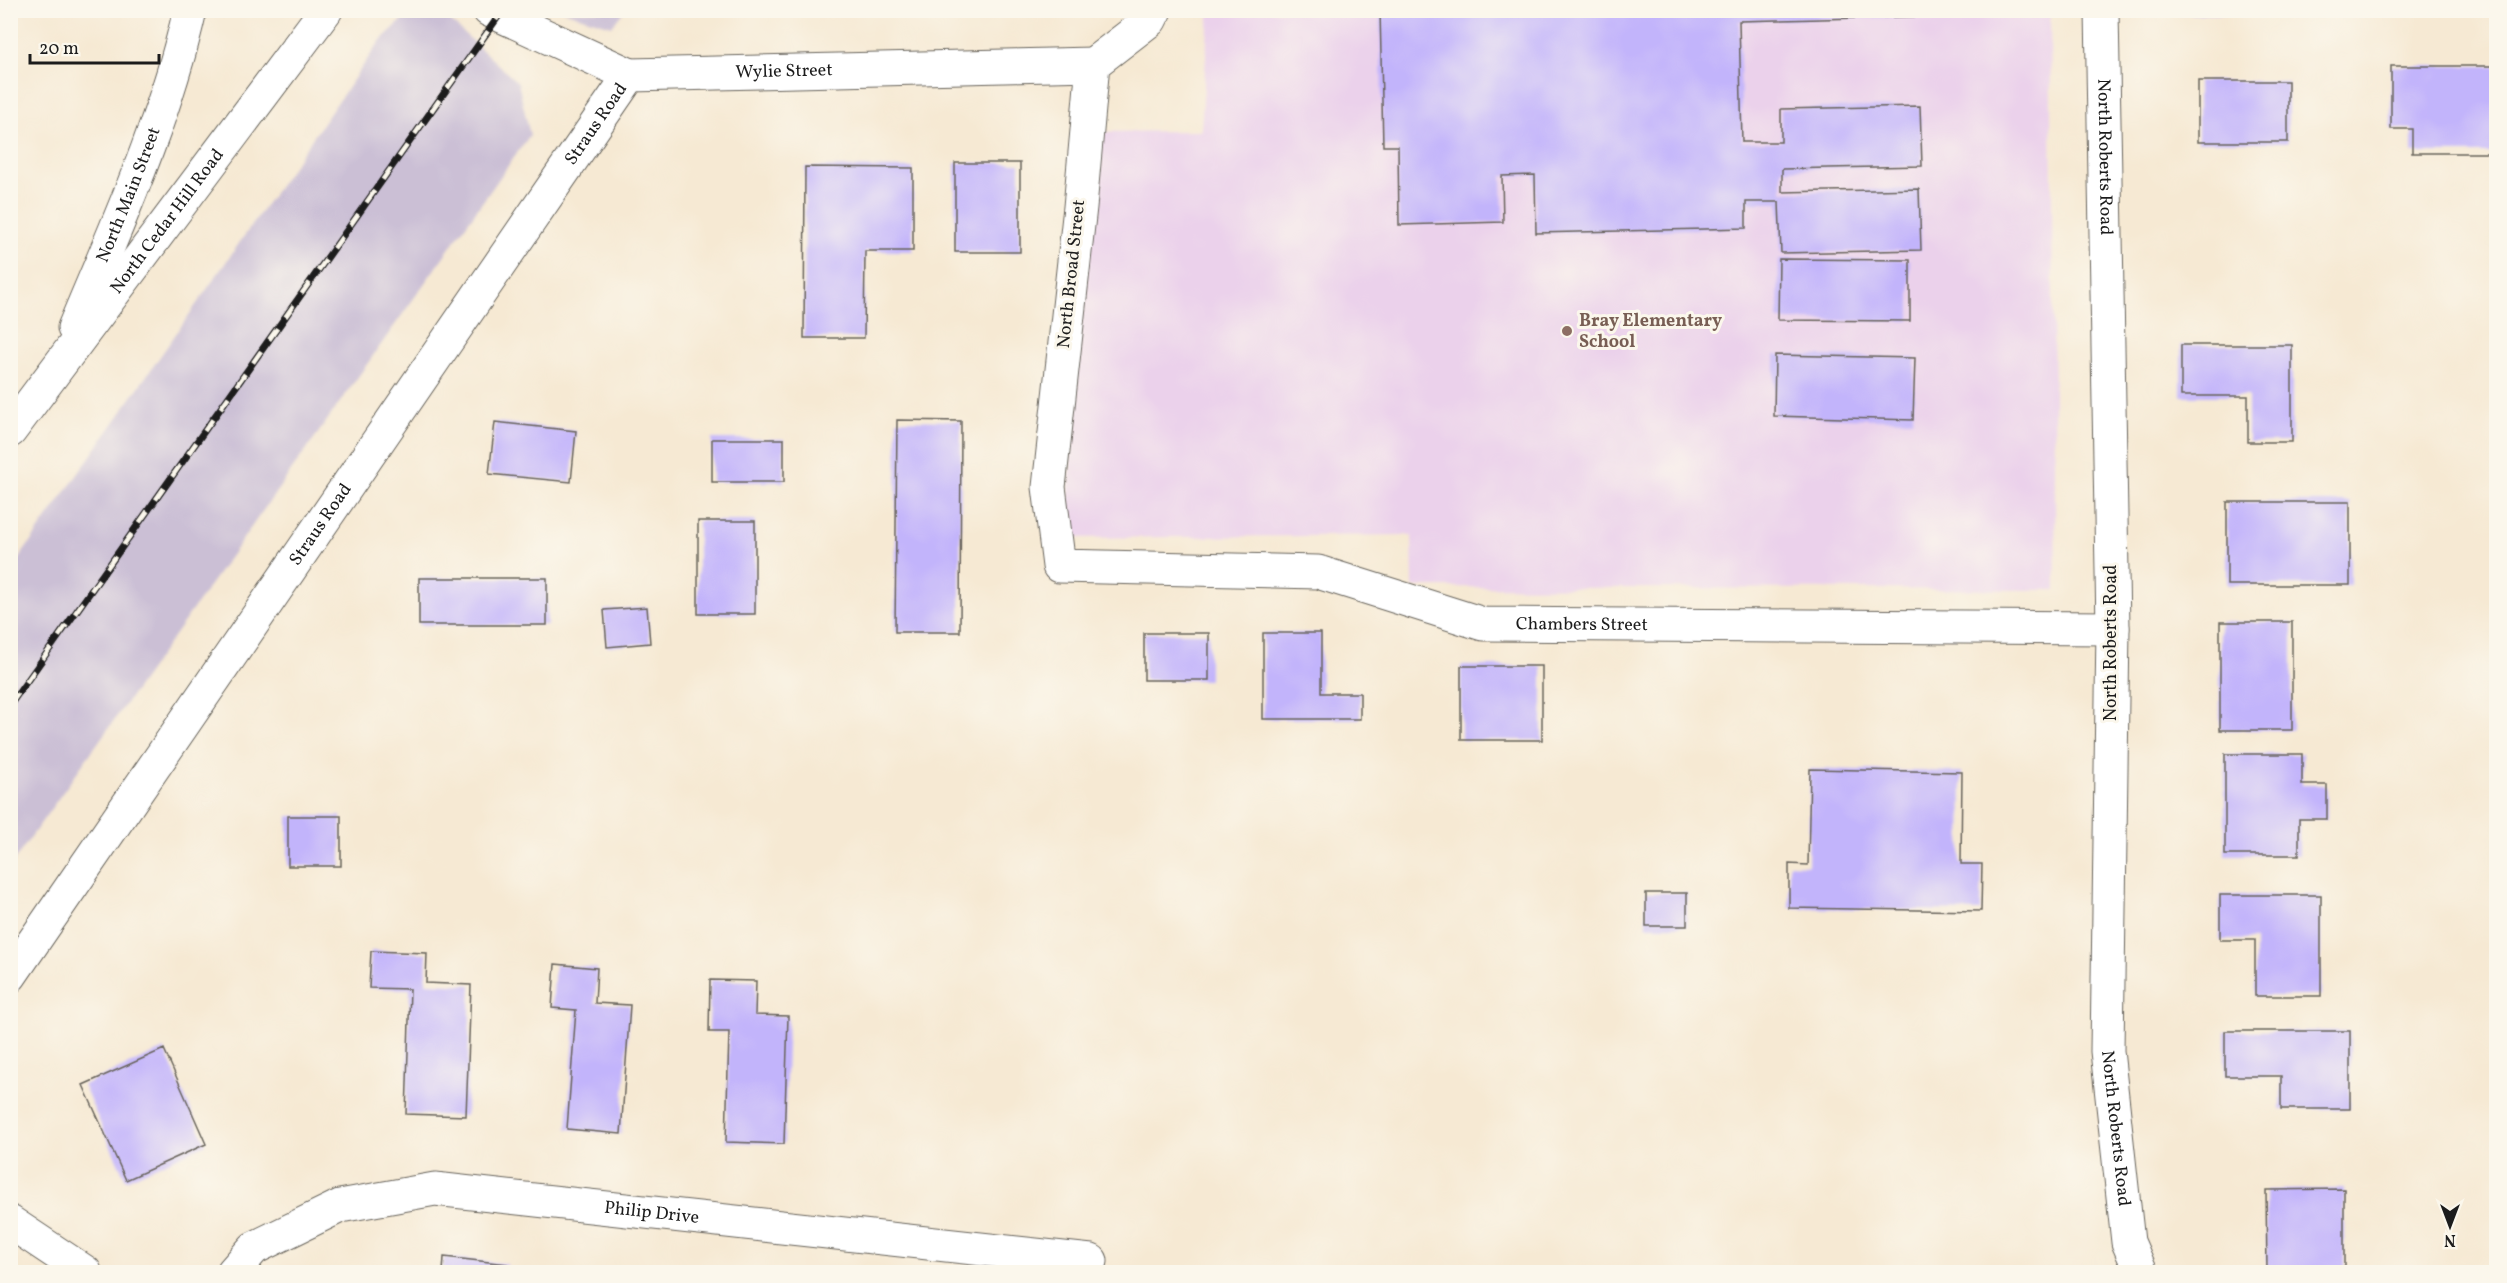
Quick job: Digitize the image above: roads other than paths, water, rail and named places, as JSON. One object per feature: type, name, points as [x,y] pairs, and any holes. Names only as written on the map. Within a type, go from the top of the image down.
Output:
[{"type":"street","name":"North Main Street","points":[[54,374],[111,240],[173,75],[190,10]]},
{"type":"street","name":"North Cedar Hill Road","points":[[10,432],[326,10]]},
{"type":"street","name":"Wylie Street","points":[[489,10],[630,75],[1093,64]]},
{"type":"street","points":[[1093,64],[1150,20],[1155,10]]},
{"type":"street","name":"North Roberts Road","points":[[2102,10],[2113,628],[2107,1051],[2128,1242],[2141,1272]]},
{"type":"street","name":"North Broad Street","points":[[1059,566],[1049,487],[1080,207],[1093,64]]},
{"type":"street","name":"Straus Road","points":[[10,976],[630,75]]},
{"type":"street","name":"Chambers Street","points":[[1059,566],[1318,572],[1482,624],[2113,628]]},
{"type":"street","name":"Philip Drive","points":[[233,1272],[254,1248],[340,1206],[435,1189],[1088,1267]]},
{"type":"street","points":[[10,1222],[85,1272]]},
{"type":"railway","points":[[10,705],[503,10]]},
{"type":"place","name":"Bray Elementary School","points":[[1567,331]]}]
